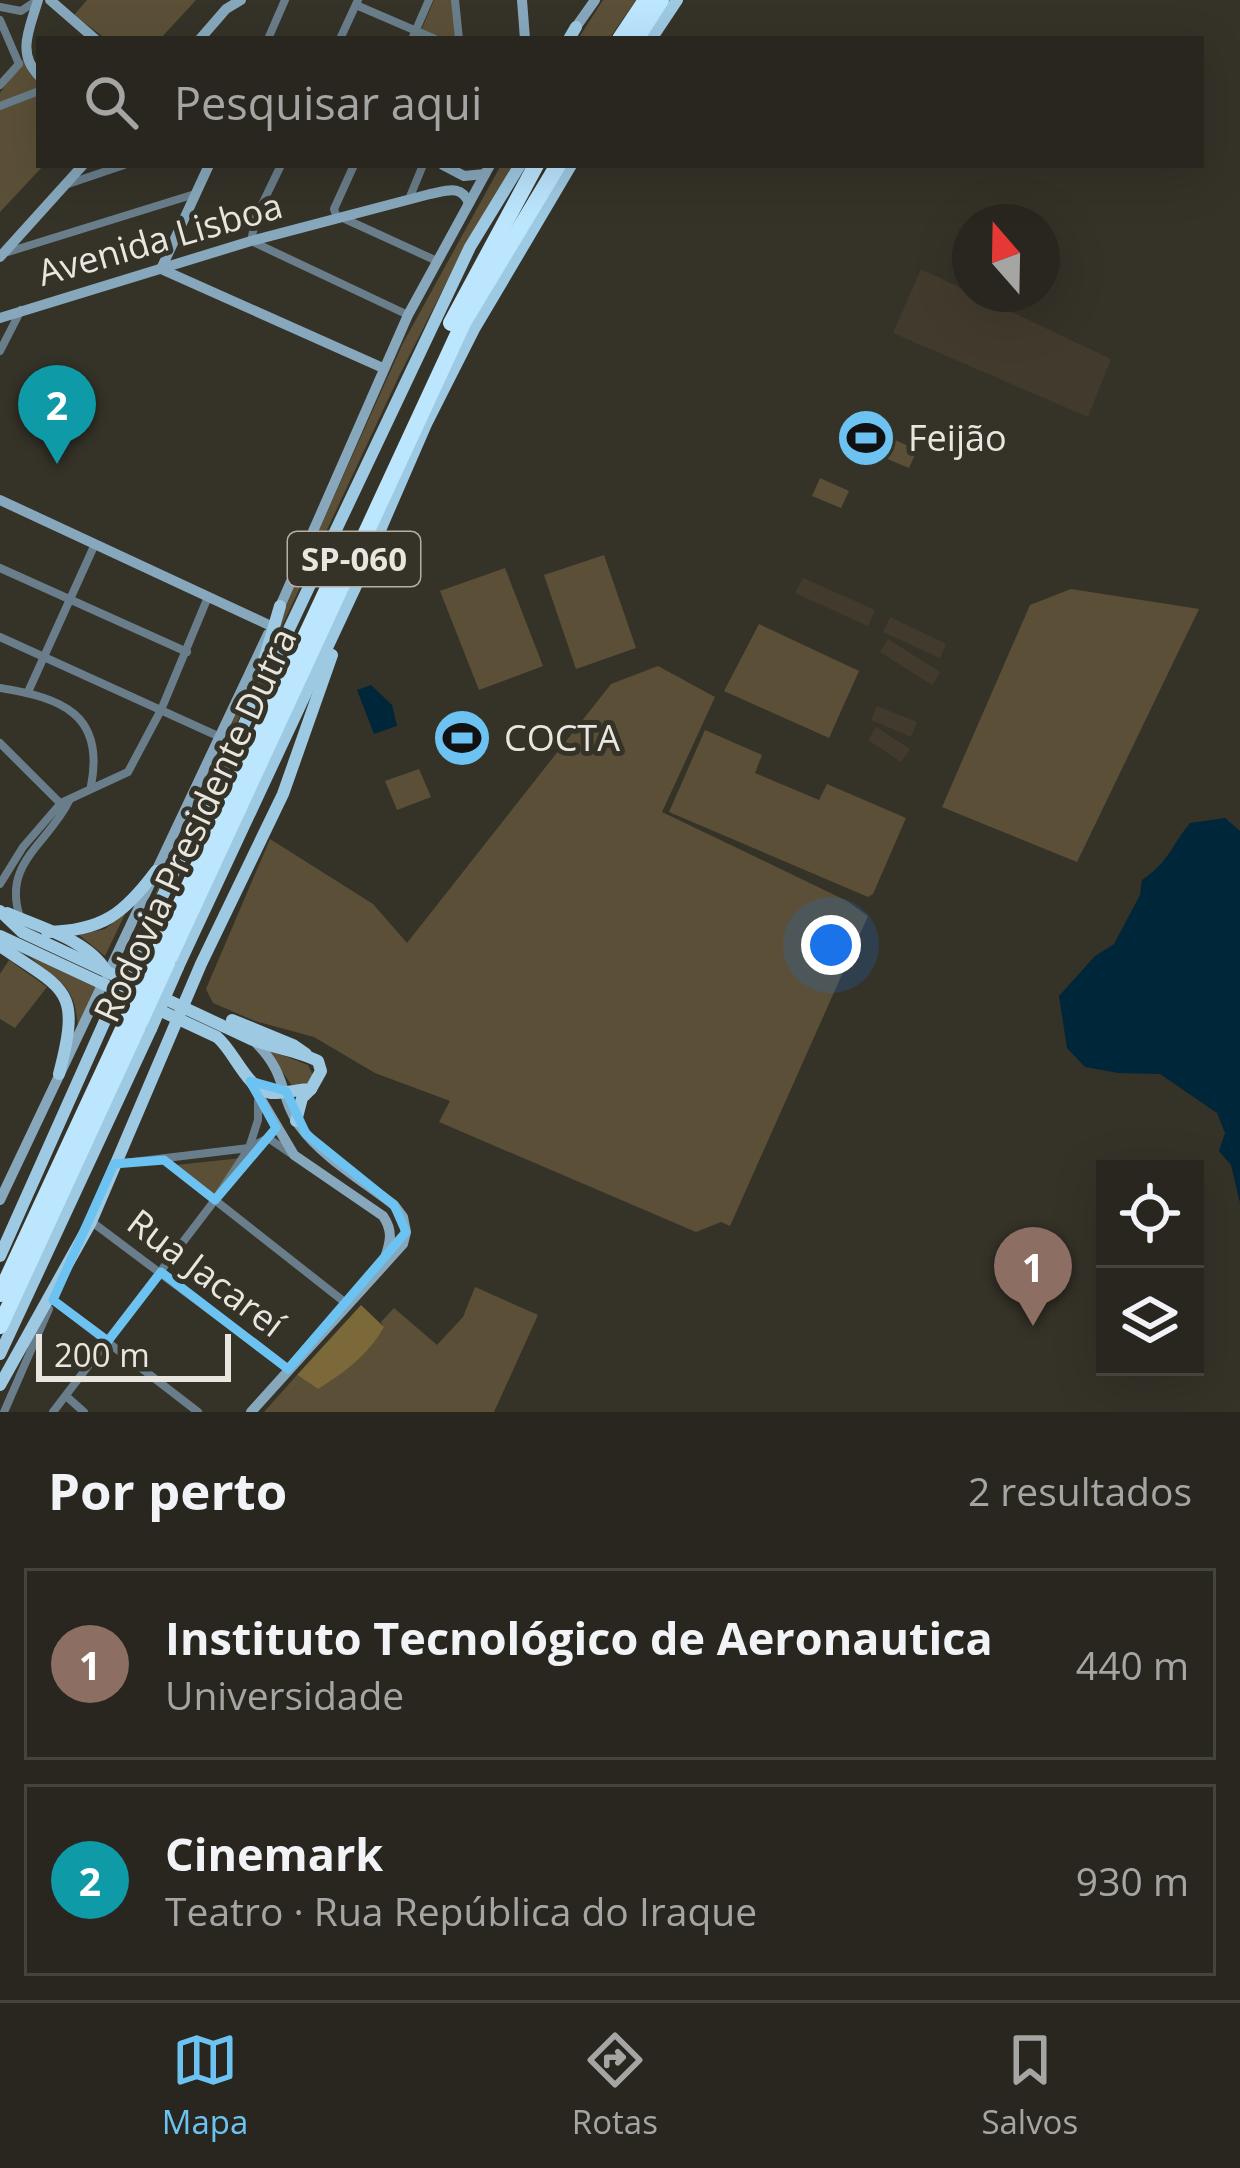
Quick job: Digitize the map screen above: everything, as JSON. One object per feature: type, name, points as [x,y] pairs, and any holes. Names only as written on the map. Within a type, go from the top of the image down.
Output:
[{"type":"highway","points":[[622,36],[646,0]]},
{"type":"highway","points":[[638,36],[661,0]]},
{"type":"highway","name":"Rodovia Presidente Dutra","points":[[0,1326],[453,319],[534,168]]},
{"type":"highway","name":"Rodovia Presidente Dutra","points":[[167,962],[464,321],[556,168]]},
{"type":"highway","name":"Rodovia Presidente Dutra","points":[[0,1294],[140,1022]]},
{"type":"main road","points":[[36,72],[24,45],[38,0]]},
{"type":"main road","points":[[50,0],[92,36]]},
{"type":"main road","points":[[203,36],[226,9],[241,0]]},
{"type":"main road","points":[[522,0],[525,36]]},
{"type":"main road","points":[[572,33],[595,0]]},
{"type":"main road","points":[[653,36],[677,0]]},
{"type":"main road","points":[[2,255],[23,241],[83,168]]},
{"type":"main road","points":[[208,168],[161,269],[383,368]]},
{"type":"main road","points":[[449,168],[464,176],[488,170]]},
{"type":"main road","points":[[0,1256],[137,950],[470,247],[518,168]]},
{"type":"main road","points":[[167,962],[354,590],[426,424],[474,329],[569,168]]},
{"type":"main road","points":[[0,1200],[5,1176],[59,1074],[220,737],[408,315],[488,170]]},
{"type":"main road","points":[[464,176],[471,200]]},
{"type":"main road","name":"Avenida Lisboa","points":[[0,321],[21,310],[251,241],[408,200],[455,189],[471,200]]},
{"type":"main road","points":[[0,500],[271,626]]},
{"type":"main road","points":[[0,1384],[91,1222],[201,964],[284,794],[354,590]]},
{"type":"main road","points":[[250,710],[280,606]]},
{"type":"main road","points":[[47,932],[88,928],[112,917],[130,906],[156,871]]},
{"type":"main road","points":[[0,910],[84,947],[98,958],[106,975]]},
{"type":"main road","points":[[0,910],[22,932],[218,1036],[236,1055],[294,1155],[383,1216],[391,1241],[380,1270]]},
{"type":"main road","points":[[0,936],[106,975]]},
{"type":"main road","points":[[5,949],[48,975],[65,1000],[70,1033],[59,1074]]},
{"type":"main road","points":[[201,964],[194,994],[202,1006],[293,1045],[321,1066],[302,1098],[296,1120]]},
{"type":"main road","points":[[180,1014],[291,1054],[307,1055]]},
{"type":"main road","points":[[0,1354],[140,1022]]},
{"type":"main road","points":[[250,1412],[403,1244],[406,1232],[403,1217],[296,1120],[270,1058],[253,1040]]},
{"type":"main road","points":[[250,1081],[268,1092],[311,1089]]},
{"type":"street","points":[[0,7],[21,11],[38,0]]},
{"type":"street","points":[[269,36],[285,0]]},
{"type":"street","points":[[341,36],[357,3],[414,35],[429,0]]},
{"type":"street","points":[[455,0],[459,36]]},
{"type":"street","points":[[0,20],[19,64]]},
{"type":"street","points":[[0,85],[19,64],[24,45]]},
{"type":"street","points":[[0,106],[36,92]]},
{"type":"street","points":[[90,168],[98,174]]},
{"type":"street","points":[[67,184],[115,168]]},
{"type":"street","points":[[279,168],[256,217],[251,241],[408,315]]},
{"type":"street","points":[[353,168],[334,209],[342,219],[437,261]]},
{"type":"street","points":[[408,200],[422,168]]},
{"type":"street","points":[[23,241],[196,194]]},
{"type":"street","points":[[0,351],[21,310]]},
{"type":"street","points":[[0,321],[6,339]]},
{"type":"street","points":[[28,692],[95,544]]},
{"type":"street","points":[[0,568],[187,652]]},
{"type":"street","points":[[0,884],[23,847],[65,804],[128,772],[161,710],[208,597]]},
{"type":"street","points":[[0,637],[220,737]]},
{"type":"street","points":[[0,688],[28,692],[83,721],[97,757],[91,788]]},
{"type":"street","points":[[0,743],[65,804]]},
{"type":"street","points":[[21,919],[12,894],[18,873],[65,804]]},
{"type":"street","points":[[0,966],[5,949],[29,946]]},
{"type":"street","points":[[53,1412],[215,1200],[249,1148],[259,1120],[258,1099]]},
{"type":"street","points":[[114,1164],[249,1148],[268,1138],[294,1155]]},
{"type":"street","points":[[164,1160],[346,1304]]},
{"type":"street","name":"Rua Jacareí","points":[[91,1222],[288,1369]]},
{"type":"street","points":[[4,1412],[66,1272]]},
{"type":"street","points":[[52,1300],[197,1412]]},
{"type":"street","points":[[66,1396],[84,1412]]},
{"type":"highlighted area","points":[[250,1081],[286,1091],[306,1134],[394,1205],[406,1232],[288,1369],[161,1272],[108,1341],[53,1300],[114,1164],[164,1160],[215,1200],[276,1128]]},
{"type":"shaded area","points":[[87,0],[196,0],[163,36],[102,36],[74,15]]},
{"type":"shaded area","points":[[434,0],[453,0],[458,36],[420,33]]},
{"type":"shaded area","points":[[603,0],[636,0],[611,36],[580,36]]},
{"type":"shaded area","points":[[23,59],[36,79],[36,88],[0,103],[0,93]]},
{"type":"shaded area","points":[[36,96],[36,168],[41,168],[0,212],[0,110]]},
{"type":"shaded area","points":[[499,168],[515,168],[469,238],[399,376],[126,959],[403,343]]},
{"type":"shaded area","points":[[921,269],[952,284],[952,312],[1012,312],[1111,359],[1088,417],[893,333]]},
{"type":"shaded area","points":[[882,434],[917,450],[909,468],[873,453]]},
{"type":"shaded area","points":[[820,478],[849,491],[841,508],[812,496]]},
{"type":"shaded area","points":[[604,555],[636,648],[576,669],[544,575]]},
{"type":"shaded area","points":[[505,568],[543,666],[479,690],[440,591]]},
{"type":"shaded area","points":[[803,578],[875,610],[868,626],[795,593]]},
{"type":"shaded area","points":[[1071,589],[1199,609],[1077,862],[942,807],[1030,605]]},
{"type":"shaded area","points":[[890,617],[946,644],[940,658],[883,632]]},
{"type":"shaded area","points":[[759,624],[859,671],[829,738],[724,691]]},
{"type":"shaded area","points":[[888,639],[940,672],[932,685],[880,652]]},
{"type":"shaded area","points":[[658,666],[715,697],[662,812],[847,901],[868,916],[730,1226],[721,1222],[696,1232],[439,1122],[450,1101],[375,1073],[314,1037],[255,1021],[213,1003],[206,989],[270,839],[373,904],[407,943],[611,684]]},
{"type":"shaded area","points":[[877,706],[917,722],[911,737],[871,720]]},
{"type":"shaded area","points":[[876,727],[910,749],[901,762],[868,740]]},
{"type":"shaded area","points":[[705,730],[762,755],[755,773],[819,800],[827,784],[906,818],[873,894],[868,897],[669,812]]},
{"type":"shaded area","points":[[419,769],[431,797],[397,810],[385,781]]},
{"type":"shaded area","points":[[125,914],[105,956],[79,935],[105,929]]},
{"type":"shaded area","points":[[30,957],[98,984],[78,1030],[69,992]]},
{"type":"shaded area","points":[[9,960],[47,987],[15,1028],[0,1019],[0,974]]},
{"type":"shaded area","points":[[267,1049],[308,1065],[314,1077],[307,1084],[292,1086]]},
{"type":"shaded area","points":[[242,1158],[215,1195],[176,1165]]},
{"type":"shaded area","points":[[475,1287],[538,1315],[494,1412],[264,1412],[297,1375],[318,1389],[383,1327],[381,1322],[394,1308],[437,1345],[463,1317]]},
{"type":"shaded area","points":[[361,1305],[384,1327],[363,1354],[318,1389],[297,1375]]},
{"type":"water","points":[[371,685],[392,705],[397,726],[374,734],[357,690]]},
{"type":"water","points":[[1225,818],[1240,831],[1240,1203],[1231,1165],[1219,1151],[1225,1133],[1217,1113],[1160,1074],[1085,1067],[1067,1048],[1059,996],[1095,956],[1114,944],[1140,895],[1142,880],[1164,860],[1190,823]]},
{"type":"place","name":"Feijão","points":[[866,438]]},
{"type":"place","name":"Cinemark","points":[[57,464]]},
{"type":"place","name":"COCTA","points":[[462,738]]},
{"type":"place","name":"Instituto Tecnológico de Aeronautica","points":[[1033,1326]]}]
